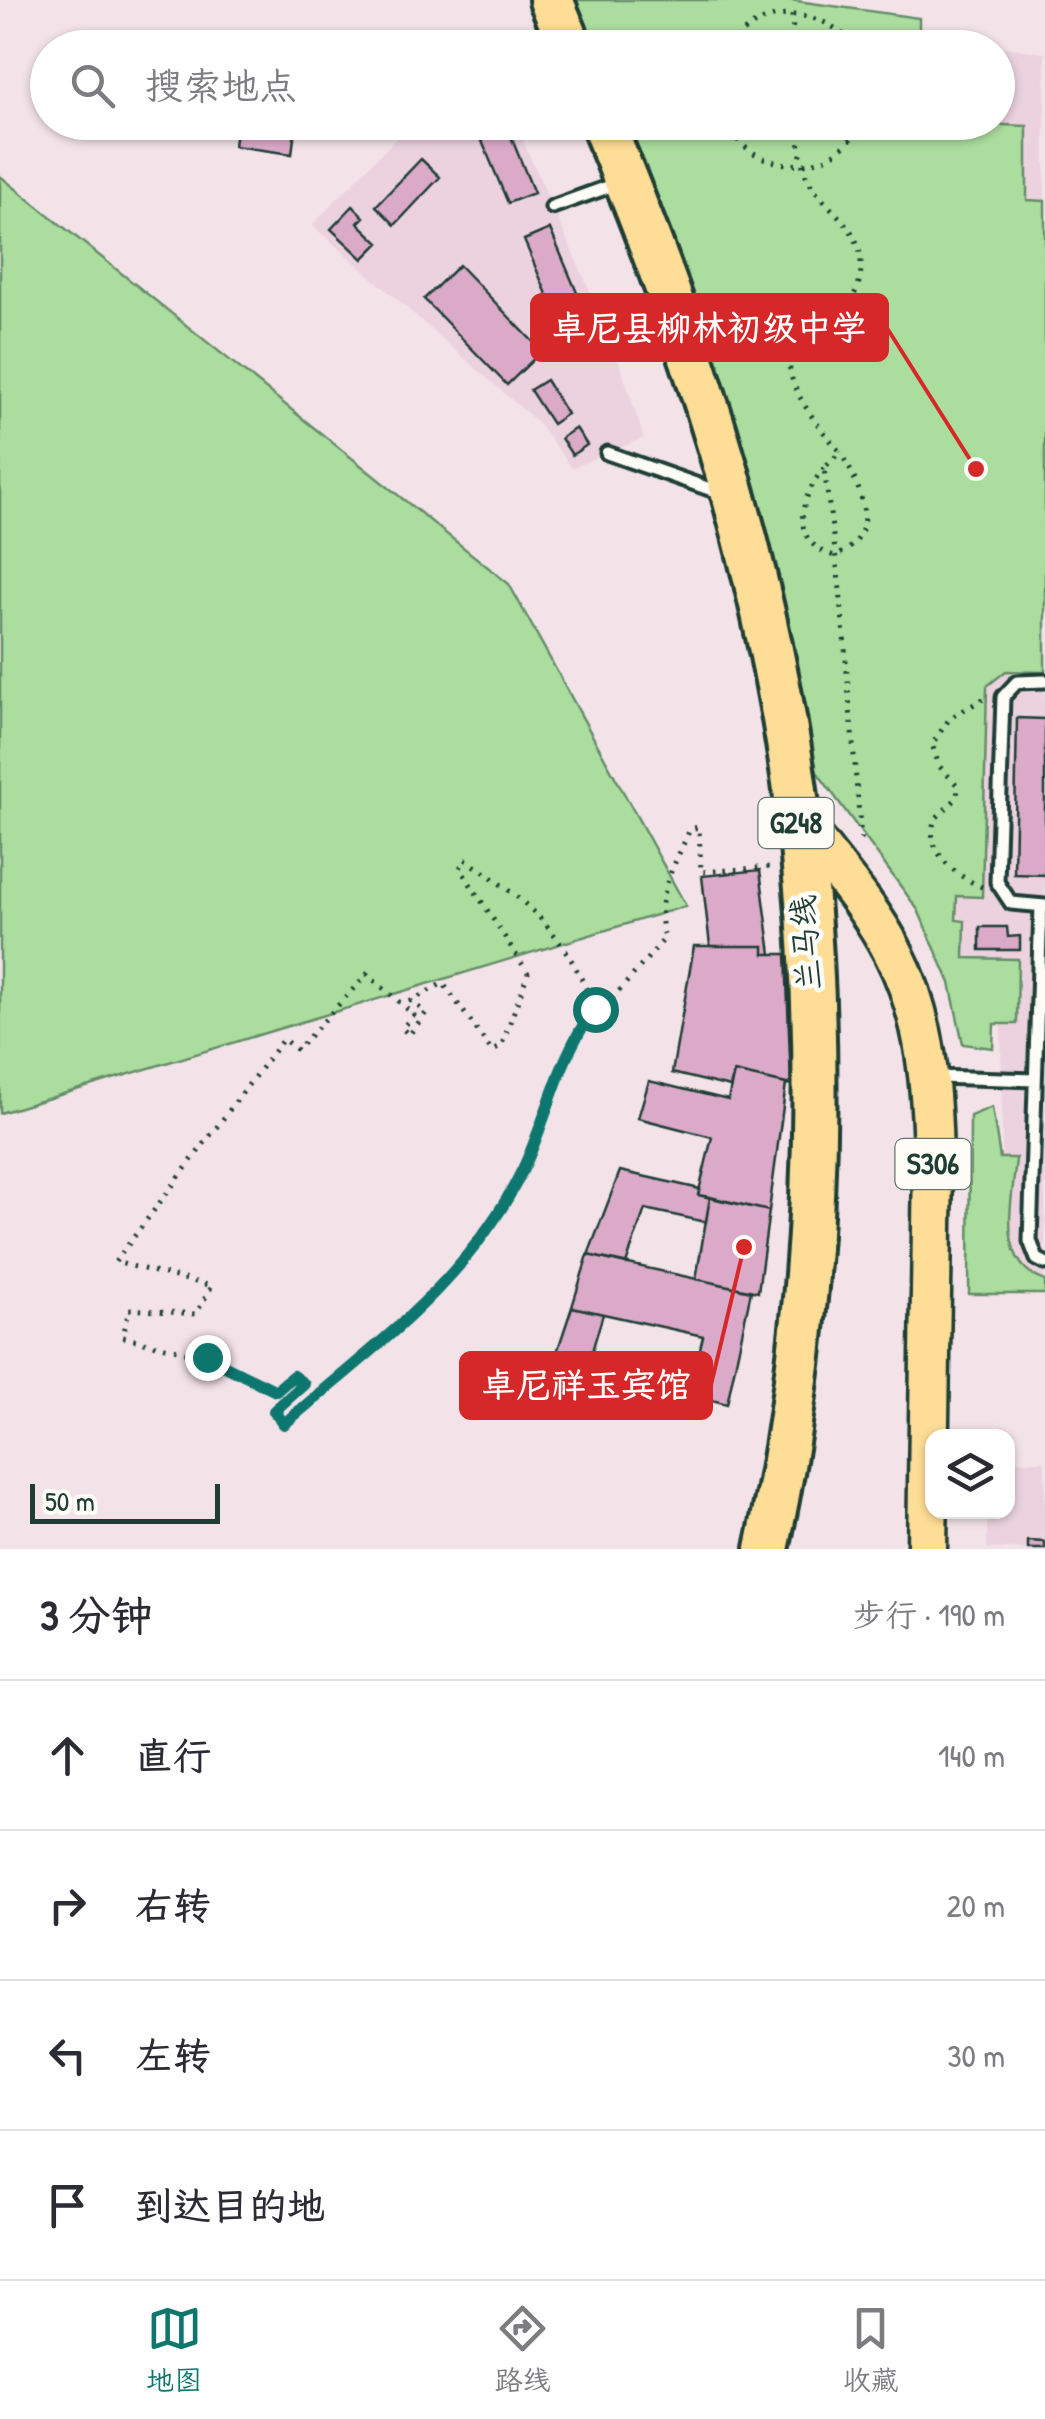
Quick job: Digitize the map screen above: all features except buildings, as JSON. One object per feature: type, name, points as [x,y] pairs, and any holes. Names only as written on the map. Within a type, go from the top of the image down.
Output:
[{"type":"highway","points":[[551,0],[562,30]]},
{"type":"highway","name":"兰马线","points":[[609,140],[674,309],[734,498],[773,656],[796,817],[814,1108],[811,1226],[785,1465],[767,1549]]},
{"type":"main road","name":"S306","points":[[796,817],[874,919],[894,954],[913,1000],[929,1076],[933,1163],[927,1549]]},
{"type":"lane","points":[[552,207],[626,181]]},
{"type":"lane","points":[[608,454],[734,498]]},
{"type":"lane","points":[[1045,681],[1017,682],[1002,696],[999,890],[1011,903],[1043,906],[1030,1241],[1037,1259],[1045,1263]]},
{"type":"lane","points":[[929,1076],[1035,1080]]},
{"type":"path","points":[[749,30],[755,24],[792,15],[827,22],[836,30]]},
{"type":"path","points":[[792,15],[793,30]]},
{"type":"path","points":[[740,140],[747,150],[770,162],[802,164],[841,149],[847,140]]},
{"type":"path","points":[[800,140],[802,164],[817,192],[850,227],[862,262],[859,282],[850,300],[802,340],[790,362],[789,376],[798,401],[840,452],[859,488],[866,517],[855,542],[835,556]]},
{"type":"path","points":[[835,556],[813,544],[802,520],[804,496],[840,452]]},
{"type":"path","points":[[824,468],[861,840]]},
{"type":"path","points":[[999,890],[988,890],[960,876],[935,848],[934,819],[957,798],[958,786],[939,766],[932,744],[942,726],[963,708],[990,696],[1002,696]]},
{"type":"path","points":[[595,1009],[574,1035],[523,1169],[482,1240],[432,1298],[284,1424],[274,1411],[304,1384],[293,1376],[276,1391],[207,1357],[124,1337],[129,1309],[196,1314],[212,1286],[115,1262],[284,1039],[298,1050],[367,974],[414,1015],[402,1028],[409,1035],[426,1013],[411,1001],[443,983],[492,1050],[501,1046],[528,973],[460,868],[465,859],[520,896],[573,954],[595,1009],[601,1012],[665,938],[660,920],[661,896],[690,829],[699,828],[700,872],[800,866]]},
{"type":"shaded area","points":[[1015,48],[1045,53],[1045,1292],[985,1293],[1002,1159],[1001,1022],[948,935],[917,140],[1015,140]]},
{"type":"shaded area","points":[[394,140],[523,140],[612,340],[644,438],[572,468],[537,422],[312,225]]},
{"type":"shaded area","points":[[1015,1461],[1045,1461],[1045,1549],[987,1549],[987,1519],[1015,1519]]},
{"type":"green space","points":[[572,0],[790,0],[919,18],[919,30],[585,30]]},
{"type":"green space","points":[[1015,126],[1027,126],[1027,200],[1045,201],[1045,672],[1006,671],[987,686],[982,897],[957,896],[956,920],[965,921],[964,958],[1018,959],[1017,1024],[994,1024],[993,1048],[963,1044],[950,983],[918,910],[817,772],[781,588],[738,425],[683,268],[631,140],[1015,140]]},
{"type":"green space","points":[[0,176],[509,584],[686,906],[0,1113]]},
{"type":"green space","points":[[992,1107],[1000,1158],[1016,1158],[1010,1211],[1013,1245],[1029,1272],[1045,1281],[1045,1294],[969,1294],[970,1116]]},
{"type":"place","name":"卓尼县柳林初级中学","points":[[976,469]]},
{"type":"place","name":"卓尼祥玉宾馆","points":[[744,1247]]},
{"type":"route","points":[[207,1357],[276,1391],[293,1376],[304,1384],[274,1411],[284,1424],[432,1298],[482,1240],[523,1169],[574,1035],[595,1009]]}]
